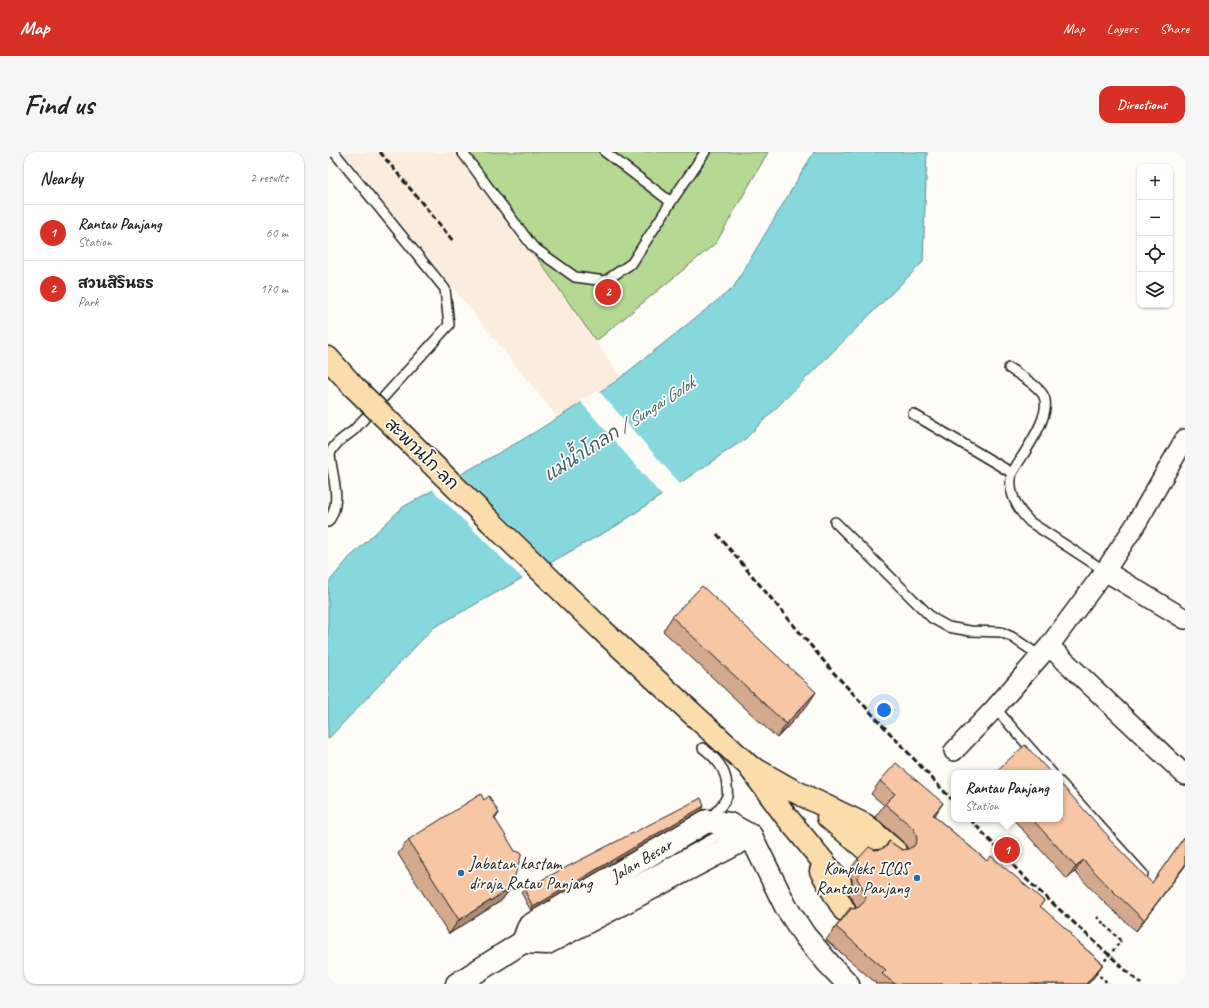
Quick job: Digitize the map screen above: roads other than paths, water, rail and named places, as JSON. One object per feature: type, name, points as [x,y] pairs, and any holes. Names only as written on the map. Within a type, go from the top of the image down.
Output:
[{"type":"highway","name":"สะพานโก-ลก","points":[[330,362],[602,630],[748,765]]},
{"type":"highway","points":[[748,765],[792,790],[865,825],[895,851]]},
{"type":"highway","points":[[748,765],[791,822],[844,910]]},
{"type":"highway","points":[[792,790],[847,804],[875,818]]},
{"type":"highway","points":[[792,790],[839,824],[868,850]]},
{"type":"highway","points":[[791,822],[844,877]]},
{"type":"main road","points":[[707,821],[729,824],[751,836],[786,907],[805,936],[848,984]]},
{"type":"main road","name":"Jalan Besar","points":[[707,821],[529,926],[524,942],[548,943],[751,836]]},
{"type":"main road","points":[[457,984],[524,942]]},
{"type":"street","points":[[954,751],[995,708],[1045,651],[1105,571],[1136,524],[1185,439]]},
{"type":"street","points":[[1105,571],[1185,619]]},
{"type":"street","points":[[1045,651],[1185,775]]},
{"type":"lane","points":[[328,522],[335,508],[336,496],[329,457],[332,449],[338,442],[354,430],[449,326],[445,289],[334,152]]},
{"type":"lane","points":[[462,152],[533,248],[575,278],[605,282],[632,264],[705,152]]},
{"type":"lane","points":[[606,152],[671,202]]},
{"type":"lane","points":[[1009,368],[1042,392],[1046,401],[1042,423],[1012,473],[1010,480],[1011,490],[1017,506],[1030,522],[1105,571]]},
{"type":"lane","points":[[913,414],[1012,473]]},
{"type":"lane","points":[[835,522],[932,618],[948,627],[970,631],[1001,632],[1045,651]]},
{"type":"lane","points":[[995,708],[1049,770]]},
{"type":"lane","points":[[703,748],[720,764],[727,781],[728,794],[724,802],[707,821]]},
{"type":"lane","points":[[1063,785],[1142,874]]},
{"type":"water","name":"แม่น้ำโกลก / Sungai Golok","points":[[814,152],[927,152],[923,262],[745,439],[616,526],[433,628],[328,739],[328,583],[349,558],[403,507],[527,437],[615,382],[733,288]]},
{"type":"tunnel","points":[[875,818],[902,840]]},
{"type":"railway","points":[[380,152],[454,242]]},
{"type":"railway","points":[[717,534],[833,672],[951,799]]},
{"type":"railway","points":[[973,822],[1025,878],[1141,984]]},
{"type":"place","name":"สวนสิรินธร","points":[[608,292]]},
{"type":"place","name":"Rantau Panjang","points":[[1007,850]]},
{"type":"place","name":"Jabatan kastam diraja Ratau Panjang","points":[[461,873]]},
{"type":"place","name":"Kompleks ICQS Rantau Panjang","points":[[917,878]]}]
